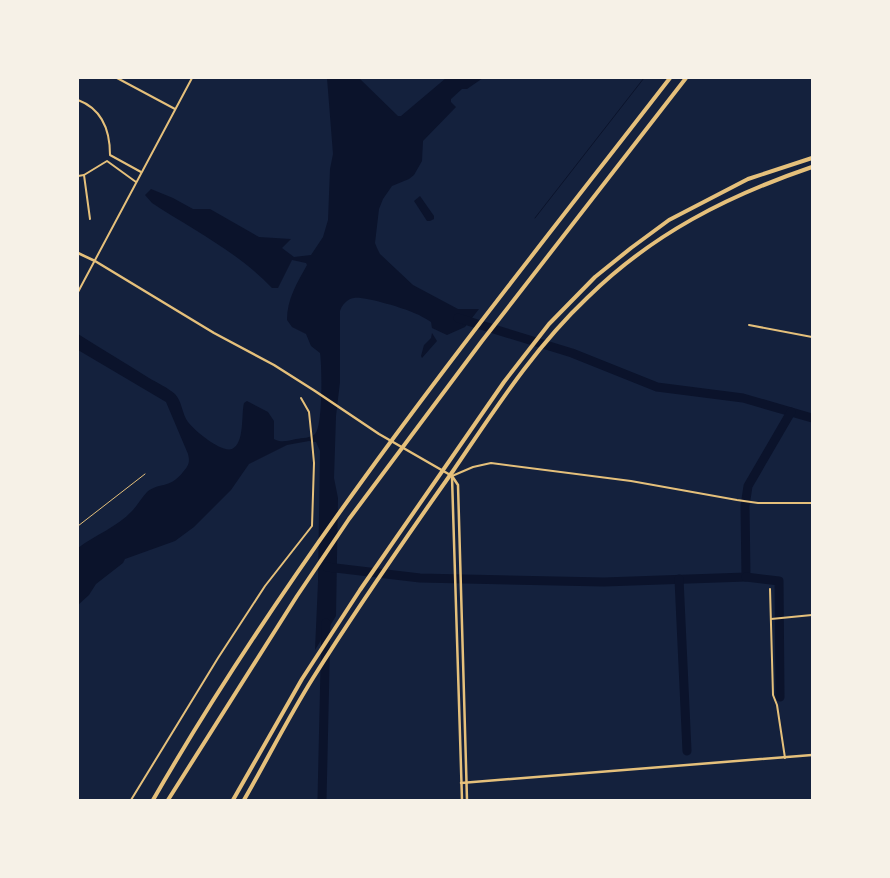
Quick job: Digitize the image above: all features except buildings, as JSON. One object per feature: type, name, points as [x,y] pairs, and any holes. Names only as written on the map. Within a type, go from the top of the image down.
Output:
[{"type":"highway","points":[[153,800],[287,588],[403,423],[670,78]]},
{"type":"highway","points":[[168,800],[297,596],[349,519],[502,315],[686,78]]},
{"type":"highway","points":[[233,800],[302,679],[360,590],[504,382],[549,324],[595,277],[669,220],[740,184],[812,158]]},
{"type":"highway","points":[[244,800],[312,680],[367,594],[513,385],[557,330],[586,298],[612,275],[675,229],[748,190],[812,167]]},
{"type":"street","points":[[116,78],[175,109]]},
{"type":"street","points":[[78,292],[192,78]]},
{"type":"street","points":[[78,100],[85,102],[97,111],[106,124],[110,156],[142,172]]},
{"type":"street","points":[[78,176],[84,175],[107,161],[136,182]]},
{"type":"street","points":[[84,175],[90,219]]},
{"type":"street","points":[[78,253],[214,334],[274,365],[379,434],[452,476],[458,485],[467,800]]},
{"type":"street","points":[[749,325],[812,337]]},
{"type":"street","points":[[131,800],[218,658],[265,586],[312,526],[314,462],[309,412],[301,398]]},
{"type":"street","points":[[452,476],[473,467],[491,463],[631,481],[758,503],[812,503]]},
{"type":"street","points":[[452,476],[462,800]]},
{"type":"street","points":[[770,589],[773,695],[777,705],[785,758]]},
{"type":"street","points":[[771,619],[812,615]]},
{"type":"street","points":[[461,783],[812,755]]},
{"type":"lane","points":[[78,526],[145,474]]},
{"type":"water","points":[[327,78],[359,78],[398,116],[401,116],[446,78],[483,78],[467,89],[462,89],[451,99],[451,102],[456,107],[423,141],[422,161],[414,175],[392,186],[383,199],[379,209],[375,243],[380,254],[413,285],[458,309],[479,309],[465,327],[447,335],[432,328],[431,322],[418,315],[402,308],[374,301],[359,298],[351,299],[345,303],[340,311],[340,382],[336,416],[334,478],[338,498],[336,616],[315,650],[320,451],[316,442],[309,441],[287,445],[249,464],[231,490],[194,527],[175,541],[125,559],[123,563],[96,584],[89,595],[78,605],[78,548],[126,517],[151,489],[174,481],[187,467],[189,459],[166,402],[78,350],[78,334],[175,394],[191,426],[221,448],[232,449],[239,441],[244,403],[247,401],[268,412],[274,421],[274,439],[276,440],[285,441],[309,437],[315,434],[318,429],[321,396],[320,353],[311,346],[306,334],[292,327],[287,320],[291,298],[307,265],[306,263],[292,260],[278,288],[272,288],[230,252],[152,203],[145,195],[151,189],[193,209],[210,209],[259,237],[291,239],[282,248],[294,257],[311,255],[323,237],[328,220],[330,169],[333,154]]},
{"type":"water","points":[[420,196],[434,216],[434,219],[430,221],[427,221],[414,201]]},
{"type":"water","points":[[432,333],[437,341],[422,358],[424,345],[431,338]]},
{"type":"waterway","points":[[535,218],[644,78]]},
{"type":"waterway","points":[[458,318],[572,353],[657,387],[743,398],[812,418]]},
{"type":"waterway","points":[[327,567],[420,578],[604,582],[746,577],[745,506],[748,486],[791,412]]},
{"type":"waterway","points":[[746,577],[779,581],[780,697]]},
{"type":"waterway","points":[[679,579],[687,751]]},
{"type":"waterway","points":[[322,800],[326,623]]}]
